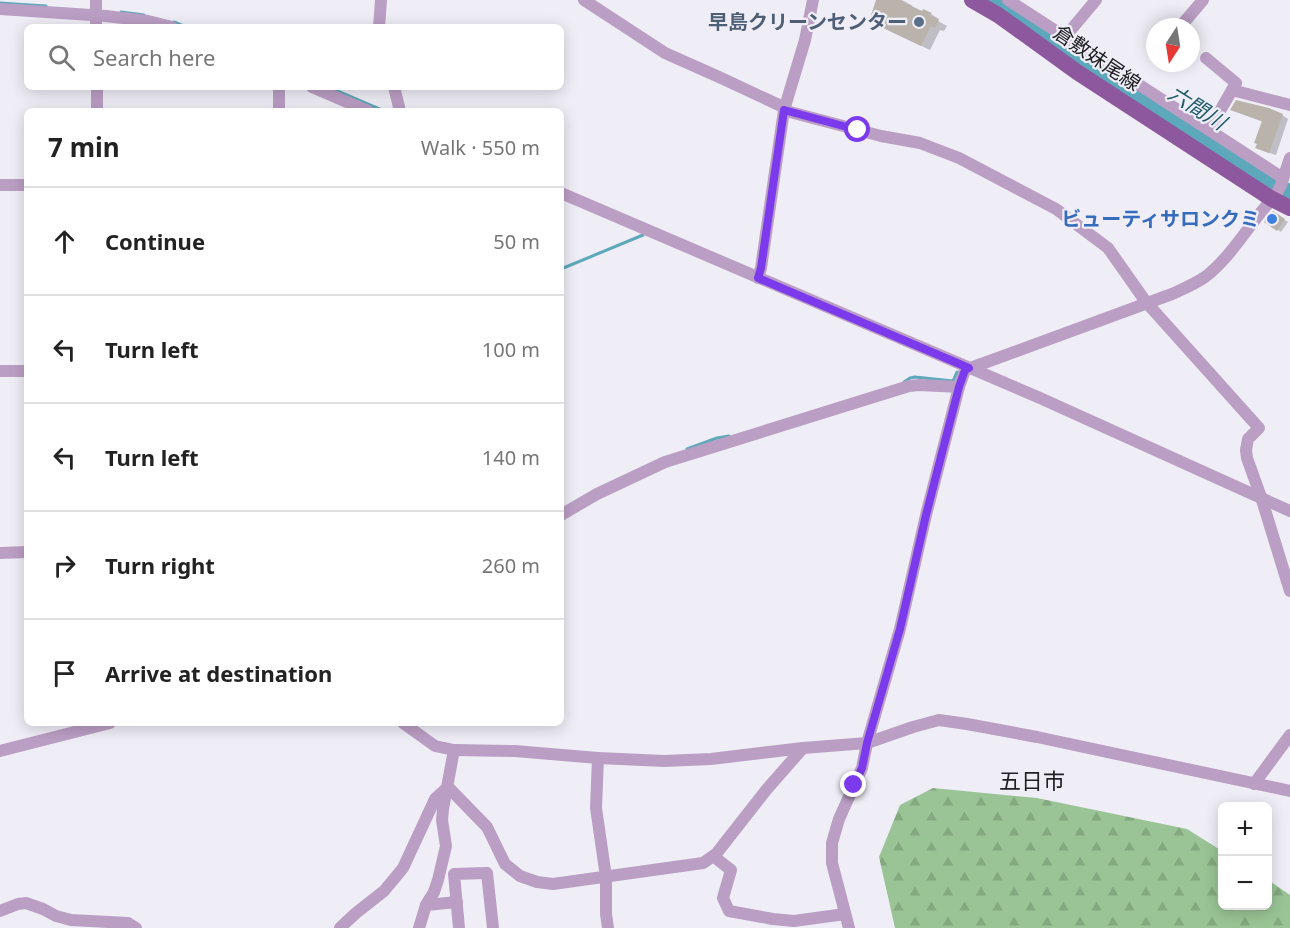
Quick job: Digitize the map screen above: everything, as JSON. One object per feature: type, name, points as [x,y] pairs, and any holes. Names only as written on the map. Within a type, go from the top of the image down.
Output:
[{"type":"main road","name":"倉敷妹尾線","points":[[972,0],[998,15],[1077,72],[1220,164],[1278,189],[1290,208]]},
{"type":"street","points":[[96,0],[96,21]]},
{"type":"street","points":[[379,24],[381,0]]},
{"type":"street","points":[[584,0],[665,53],[779,105],[784,110],[881,136],[920,143],[959,158],[1056,209],[1108,248],[1146,302],[1259,428],[1248,439],[1247,458],[1290,591]]},
{"type":"street","points":[[759,274],[784,110],[805,40],[813,0]]},
{"type":"street","points":[[1008,0],[1209,130],[1278,189]]},
{"type":"street","points":[[1065,37],[1096,0]]},
{"type":"street","points":[[1188,18],[1203,0]]},
{"type":"street","points":[[0,9],[96,21],[148,21],[160,24]]},
{"type":"street","points":[[1206,58],[1236,83],[1209,130]]},
{"type":"street","points":[[97,90],[97,108]]},
{"type":"street","points":[[279,90],[279,108]]},
{"type":"street","points":[[319,90],[361,108]]},
{"type":"street","points":[[395,90],[399,108]]},
{"type":"street","points":[[1232,90],[1290,105]]},
{"type":"street","points":[[849,928],[832,862],[832,843],[839,819],[862,768],[900,629],[926,515],[965,370],[1189,287],[1206,277],[1221,262],[1278,189],[1290,160]]},
{"type":"street","points":[[0,185],[24,185]]},
{"type":"street","points":[[564,194],[974,366],[1290,512]]},
{"type":"street","points":[[0,371],[24,371]]},
{"type":"street","points":[[564,513],[597,494],[665,462],[909,386],[959,387]]},
{"type":"street","points":[[0,553],[24,552]]},
{"type":"street","points":[[407,726],[435,746],[454,750],[515,751],[664,761],[711,759],[867,743],[939,720],[967,723],[1037,737],[1290,791]]},
{"type":"street","points":[[0,751],[96,726]]},
{"type":"street","points":[[1254,784],[1290,735]]},
{"type":"street","points":[[447,787],[487,827],[505,864],[520,876],[537,882],[553,884],[703,863],[713,856],[803,748]]},
{"type":"street","points":[[419,928],[426,905],[438,880],[446,846],[442,820],[454,750]]},
{"type":"street","points":[[598,758],[596,808],[606,877],[608,928]]},
{"type":"street","points":[[340,928],[384,891],[403,868],[435,799],[447,787]]},
{"type":"street","points":[[713,856],[731,870],[723,898],[729,911],[794,921],[845,914]]},
{"type":"street","points":[[459,928],[454,874],[487,873],[493,928]]},
{"type":"street","points":[[426,905],[457,902]]},
{"type":"street","points":[[0,911],[26,903],[71,920],[128,923],[136,928]]},
{"type":"green space","points":[[933,788],[1037,798],[1187,829],[1218,848],[1218,910],[1272,910],[1272,883],[1290,895],[1290,928],[895,928],[879,857],[900,805]]},
{"type":"building","points":[[876,0],[899,0],[922,11],[923,9],[932,13],[930,15],[939,20],[935,28],[931,26],[921,46],[869,21]]},
{"type":"building","points":[[1236,100],[1283,114],[1269,153],[1255,148],[1257,144],[1254,143],[1262,121],[1230,110]]},
{"type":"building","name":"ビューティサロンクミ","points":[[1273,211],[1285,219],[1277,231],[1264,222]]},
{"type":"waterway","name":"六間川","points":[[991,0],[1176,125],[1290,195]]},
{"type":"waterway","points":[[0,3],[46,6]]},
{"type":"waterway","points":[[121,12],[144,15]]},
{"type":"waterway","points":[[174,22],[179,24]]},
{"type":"waterway","points":[[335,90],[377,108]]},
{"type":"waterway","points":[[564,268],[643,235]]},
{"type":"waterway","points":[[904,382],[915,377],[953,381],[957,372]]},
{"type":"waterway","points":[[687,449],[729,436]]},
{"type":"place","name":"早島クリーンセンター","points":[[919,22]]},
{"type":"place","name":"ビューティサロンクミ","points":[[1272,219]]},
{"type":"district","name":"五日市","points":[[1032,781]]},
{"type":"route","points":[[854,785],[862,768],[900,629],[959,387],[965,370],[969,368],[758,278],[784,110],[858,130]]}]
